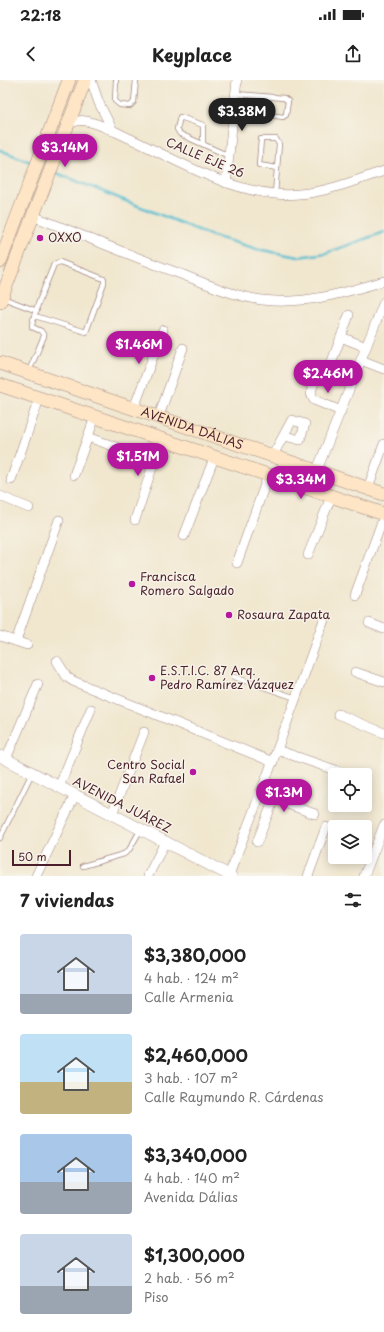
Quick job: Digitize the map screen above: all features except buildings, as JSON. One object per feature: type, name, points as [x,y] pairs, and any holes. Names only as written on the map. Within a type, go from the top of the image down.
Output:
[{"type":"main road","points":[[0,262],[69,80]]},
{"type":"main road","points":[[1,300],[6,269],[33,216],[85,80]]},
{"type":"main road","name":"AVENIDA DÁLIAS","points":[[0,363],[384,494]]},
{"type":"main road","name":"AVENIDA DÁLIAS","points":[[0,385],[384,515]]},
{"type":"main road","points":[[75,411],[82,391]]},
{"type":"main road","points":[[220,460],[234,442]]},
{"type":"street","points":[[91,80],[99,103],[113,131]]},
{"type":"street","points":[[226,183],[237,80]]},
{"type":"street","name":"CALLE EJE 26","points":[[68,124],[84,120],[113,131],[226,183],[253,191],[275,194],[314,193],[384,172]]},
{"type":"street","points":[[33,216],[117,250],[240,296],[263,300],[311,300],[337,295],[384,281]]},
{"type":"street","points":[[317,470],[384,302]]},
{"type":"street","points":[[332,361],[349,315]]},
{"type":"street","points":[[134,408],[163,330]]},
{"type":"street","points":[[341,337],[366,346]]},
{"type":"street","points":[[159,416],[183,348]]},
{"type":"street","points":[[361,360],[384,369]]},
{"type":"street","points":[[316,378],[310,392],[314,400],[341,411]]},
{"type":"street","points":[[11,480],[40,399]]},
{"type":"street","points":[[74,475],[95,417]]},
{"type":"street","points":[[273,455],[284,436]]},
{"type":"street","points":[[88,437],[127,451]]},
{"type":"street","points":[[135,520],[161,440]]},
{"type":"street","points":[[368,488],[384,444]]},
{"type":"street","points":[[184,536],[220,460]]},
{"type":"street","points":[[237,563],[268,476]]},
{"type":"street","points":[[0,496],[29,508]]},
{"type":"street","points":[[308,555],[331,497]]},
{"type":"street","points":[[355,595],[384,515]]},
{"type":"street","points":[[16,641],[59,520]]},
{"type":"street","points":[[230,875],[326,617]]},
{"type":"street","points":[[369,623],[384,629]]},
{"type":"street","points":[[0,636],[27,645]]},
{"type":"street","points":[[57,661],[67,677],[73,681],[272,762]]},
{"type":"street","points":[[355,672],[384,682]]},
{"type":"street","points":[[3,758],[38,684]]},
{"type":"street","points":[[59,787],[91,709]]},
{"type":"street","points":[[338,714],[384,733]]},
{"type":"street","points":[[112,814],[144,732]]},
{"type":"street","points":[[277,750],[330,768]]},
{"type":"street","name":"AVENIDA JUÁREZ","points":[[3,758],[230,875]]},
{"type":"street","points":[[260,794],[315,814]]},
{"type":"street","points":[[36,876],[76,795]]},
{"type":"street","points":[[257,842],[274,799]]},
{"type":"street","points":[[364,876],[384,825]]},
{"type":"street","points":[[308,876],[326,827]]},
{"type":"street","points":[[148,876],[165,842]]},
{"type":"lane","points":[[116,80],[115,101],[120,105],[130,106],[134,102],[136,80]]},
{"type":"lane","points":[[235,94],[264,96],[287,99],[286,115],[278,116],[264,114],[264,96]]},
{"type":"lane","points":[[203,144],[203,125],[180,117],[178,132],[203,144],[229,156]]},
{"type":"lane","points":[[275,194],[277,168],[278,141],[261,139],[258,165],[277,168]]},
{"type":"lane","points":[[1,300],[36,313],[86,332],[104,283],[104,279],[57,262],[54,264],[36,313],[32,327],[41,331],[44,336],[28,372]]},
{"type":"lane","points":[[234,677],[296,698]]},
{"type":"lane","points":[[0,838],[32,773]]},
{"type":"lane","points":[[83,866],[124,854],[129,850],[141,829]]},
{"type":"waterway","points":[[0,150],[33,163]]},
{"type":"waterway","points":[[54,172],[213,236],[257,249],[298,257],[326,253],[384,232]]},
{"type":"place","name":"OXXO","points":[[40,238]]},
{"type":"place","name":"Francisca Romero Salgado","points":[[132,584]]},
{"type":"place","name":"Rosaura Zapata","points":[[229,615]]},
{"type":"place","name":"E.S.T.I.C. 87 Arq. Pedro Ramírez Vázquez","points":[[152,678]]},
{"type":"place","name":"Centro Social San Rafael","points":[[193,772]]}]
